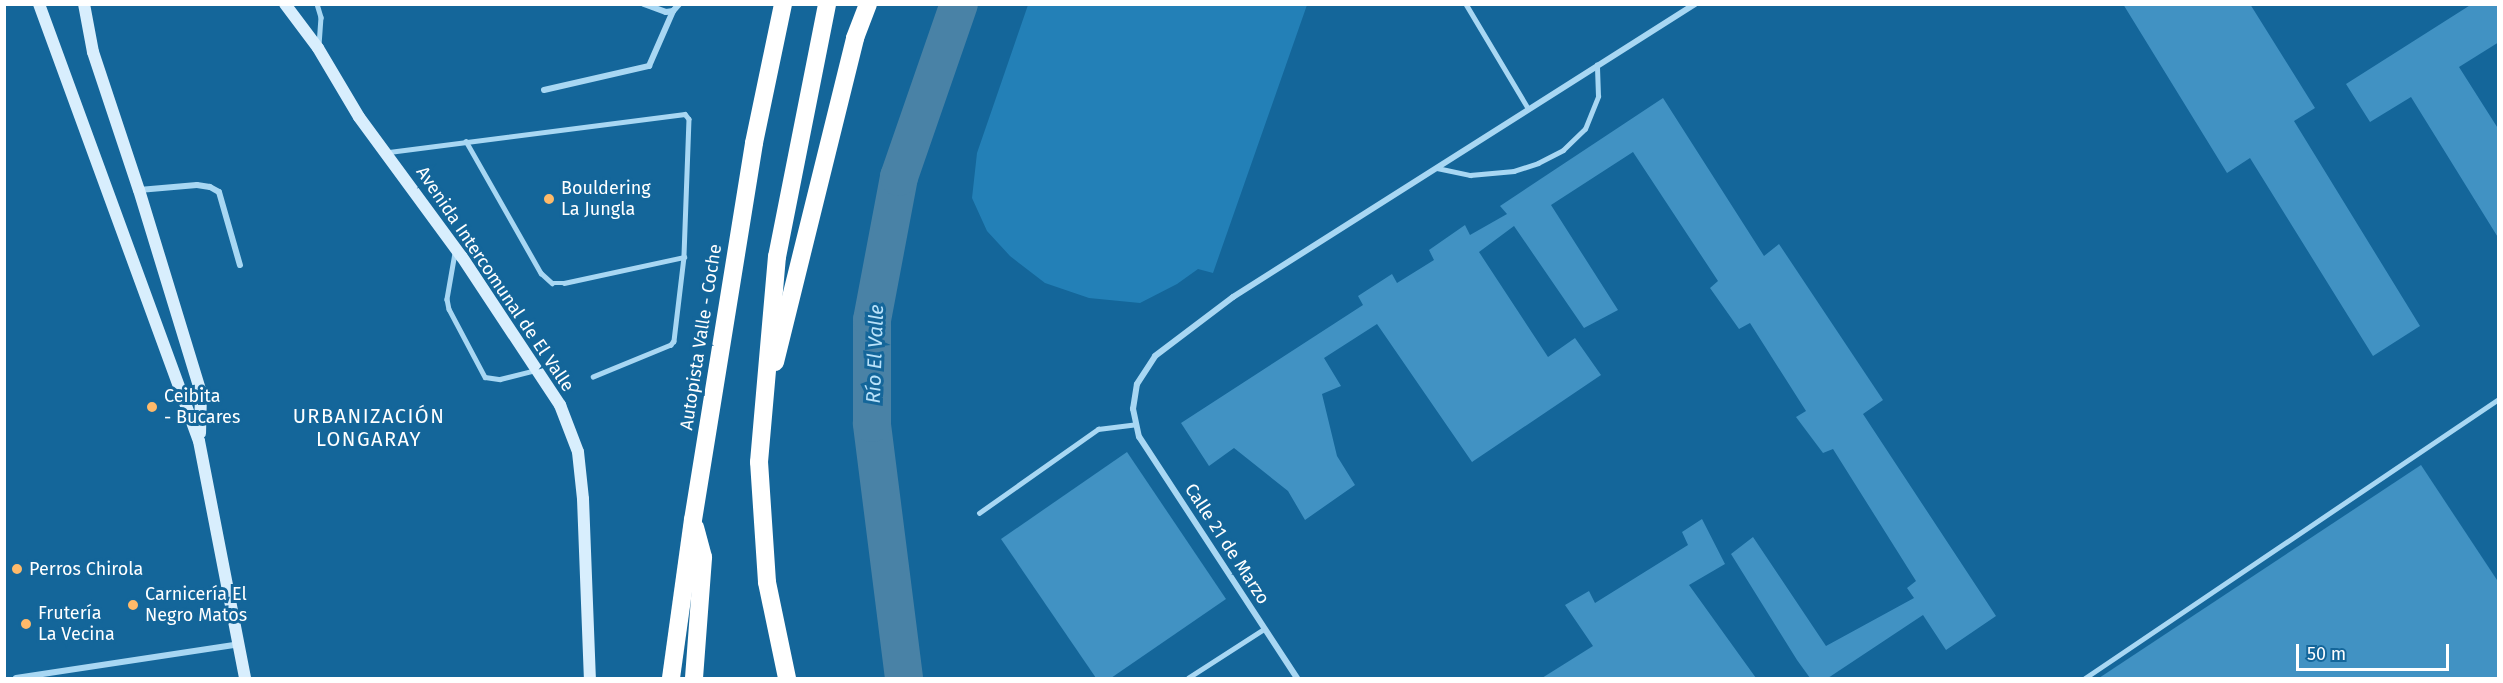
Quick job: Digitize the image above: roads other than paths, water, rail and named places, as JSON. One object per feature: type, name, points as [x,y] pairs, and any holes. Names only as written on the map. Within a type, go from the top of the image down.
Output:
[{"type":"highway","name":"Autopista Valle - Coche","points":[[670,678],[754,143],[783,4]]},
{"type":"highway","points":[[787,678],[767,582],[759,462],[762,410],[777,257],[827,4]]},
{"type":"highway","points":[[762,410],[849,60],[867,4]]},
{"type":"highway","points":[[693,520],[703,557],[694,678]]},
{"type":"main road","points":[[39,4],[199,441],[245,678]]},
{"type":"main road","points":[[84,4],[93,52],[139,190],[201,393],[199,441]]},
{"type":"main road","name":"Avenida Intercomunal de El Valle","points":[[285,4],[318,48],[359,117],[456,248],[560,405],[578,452],[583,499],[590,678]]},
{"type":"street","points":[[644,4],[666,12],[673,10]]},
{"type":"street","points":[[544,90],[650,66],[673,10],[679,4]]},
{"type":"street","points":[[1136,424],[1133,409],[1137,384],[1155,356],[1233,297],[1695,4]]},
{"type":"street","points":[[139,190],[196,185],[210,187],[219,192],[240,265]]},
{"type":"street","name":"Calle 21 de Marzo","points":[[1136,424],[1139,437],[1297,678]]},
{"type":"street","points":[[16,678],[240,644]]},
{"type":"lane","points":[[317,4],[321,17],[318,48]]},
{"type":"lane","points":[[1466,4],[1528,108]]},
{"type":"lane","points":[[1434,168],[1470,175],[1514,171],[1538,163],[1563,150],[1585,129],[1598,96],[1597,65]]},
{"type":"lane","points":[[386,153],[685,114],[689,125],[684,257],[674,341],[671,345],[593,377]]},
{"type":"lane","points":[[466,141],[541,273],[552,283],[564,283],[684,257]]},
{"type":"lane","points":[[456,248],[447,298],[449,309],[485,377],[500,380],[538,369]]},
{"type":"lane","points":[[2085,678],[2499,399]]},
{"type":"lane","points":[[979,513],[1098,429],[1136,424]]},
{"type":"lane","points":[[1188,678],[1264,629]]},
{"type":"waterway","name":"Río El Valle","points":[[904,678],[872,423],[872,320],[899,177],[959,4]]},
{"type":"place","name":"Bouldering La Jungla","points":[[549,199]]},
{"type":"place","name":"Ceibita - Bucares","points":[[152,407]]},
{"type":"place","name":"Perros Chirola","points":[[17,569]]},
{"type":"place","name":"Carnicería El Negro Matos","points":[[133,605]]},
{"type":"place","name":"Frutería La Vecina","points":[[26,624]]},
{"type":"district","name":"URBANIZACIÓN LONGARAY","points":[[369,428]]}]
